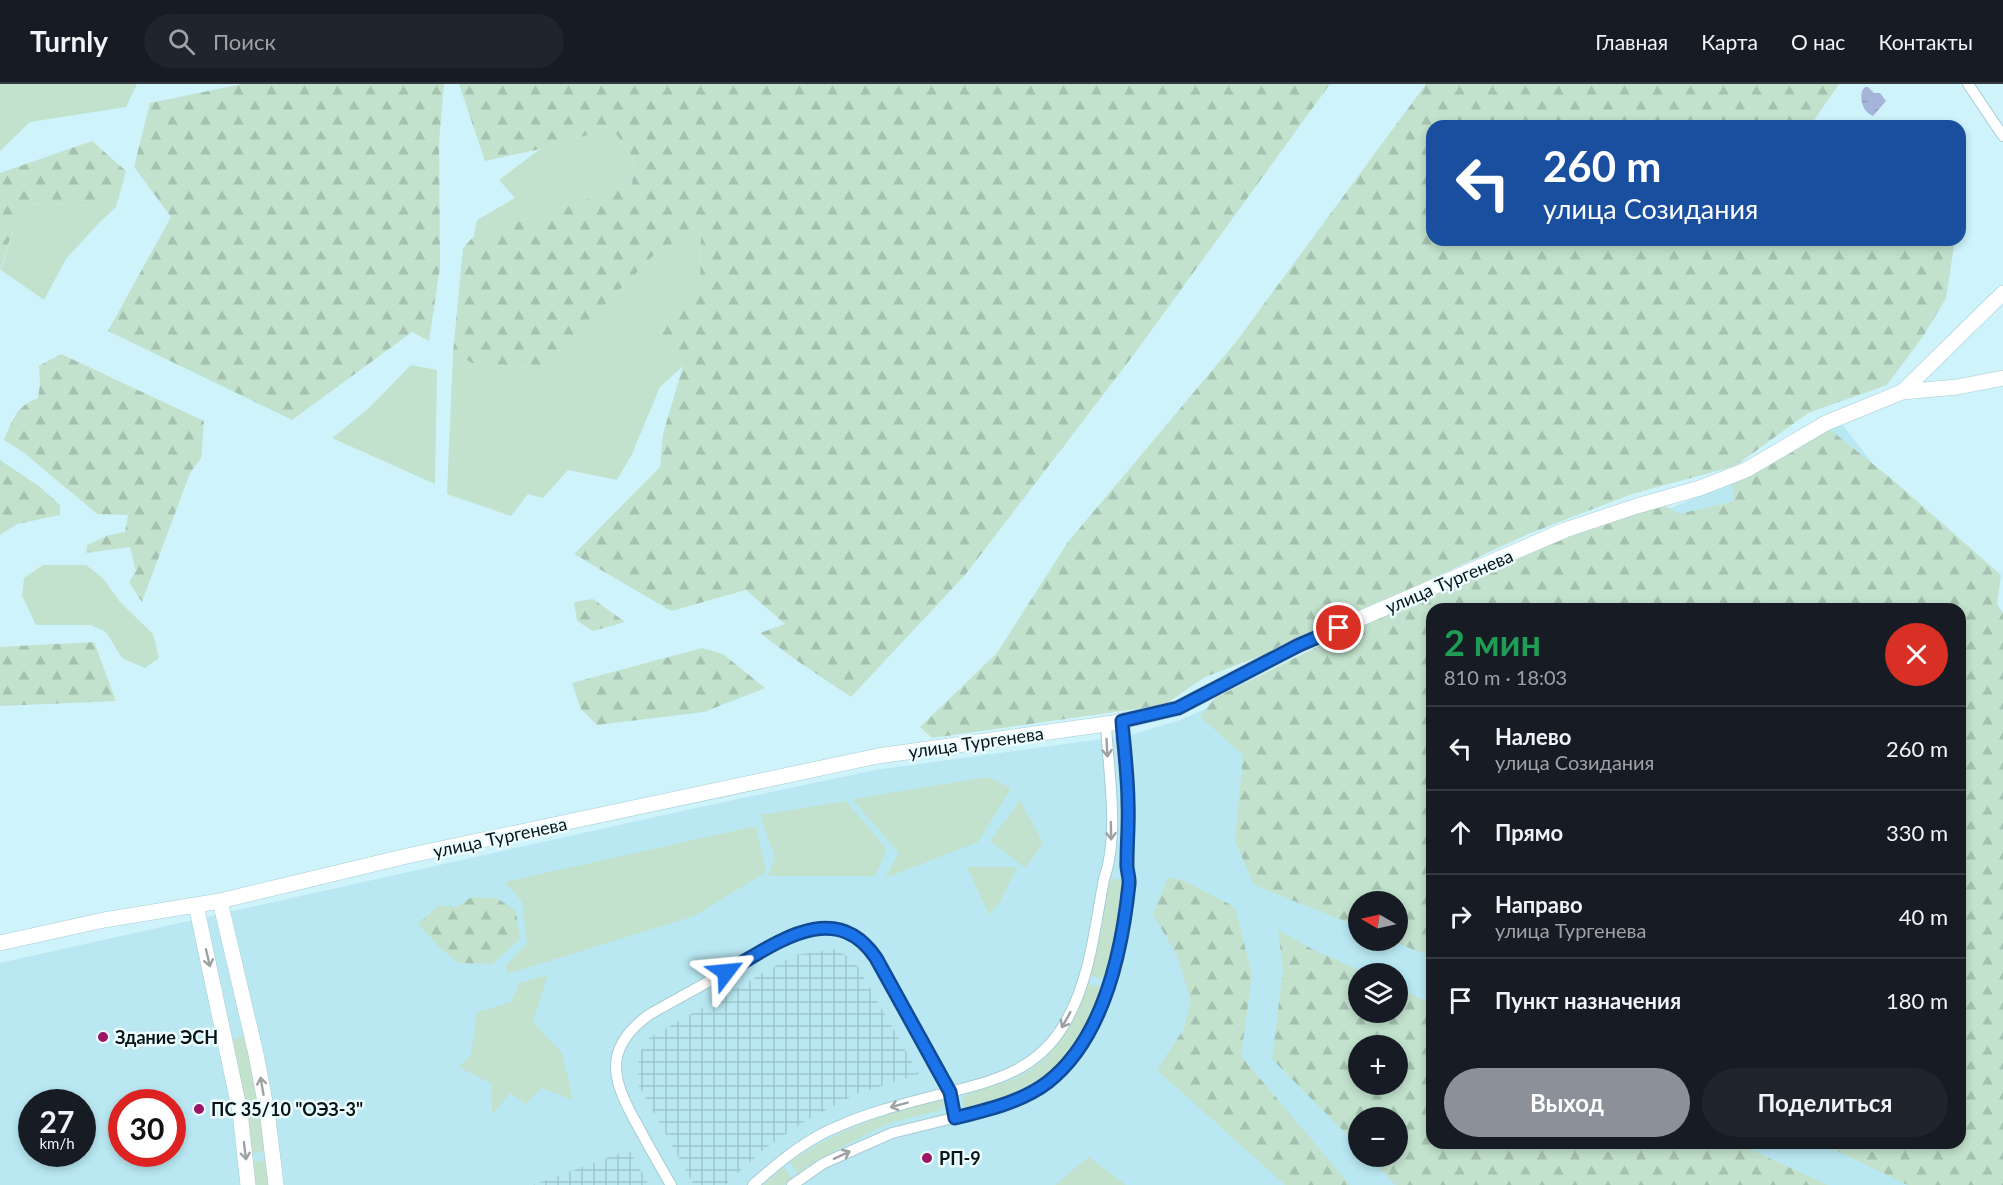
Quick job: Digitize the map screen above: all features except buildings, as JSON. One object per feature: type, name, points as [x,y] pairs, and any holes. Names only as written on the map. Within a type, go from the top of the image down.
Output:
[{"type":"street","points":[[1968,84],[2003,136]]},
{"type":"street","points":[[1902,392],[2003,293]]},
{"type":"street","points":[[1902,392],[1957,387],[2003,378]]},
{"type":"street","name":"улица Тургенева","points":[[0,943],[104,920],[220,901],[407,856],[878,756],[1106,724],[1178,708],[1299,645],[1565,530],[1700,488],[1746,470],[1826,423],[1902,392]]},
{"type":"street","points":[[792,1185],[824,1163],[892,1133],[998,1107],[1031,1093],[1065,1067],[1077,1052],[1088,1036],[1109,986],[1121,934],[1129,880],[1126,866],[1128,800],[1122,721]]},
{"type":"street","points":[[753,1185],[783,1158],[836,1127],[886,1108],[989,1082],[1015,1072],[1044,1049],[1065,1024],[1076,1003],[1084,978],[1109,864],[1112,841],[1106,724]]},
{"type":"street","points":[[1104,879],[1109,873],[1116,871],[1124,873],[1129,880]]},
{"type":"street","points":[[220,901],[256,1054],[268,1119],[276,1185]]},
{"type":"street","points":[[196,905],[240,1112],[248,1185]]},
{"type":"street","points":[[671,1185],[627,1106],[617,1083],[616,1057],[623,1039],[632,1028],[650,1014],[798,932],[823,928],[843,931],[870,948],[950,1092],[955,1118]]},
{"type":"street","points":[[220,1011],[244,1005]]},
{"type":"shaded area","points":[[1842,424],[2003,632],[2003,1185],[0,1185],[0,963],[875,770],[1131,735],[1180,720],[1426,614],[1426,1149],[1966,1149],[1966,603],[1452,603],[1736,480]]},
{"type":"shaded area","points":[[835,949],[854,960],[919,1074],[856,1094],[805,1121],[764,1149],[725,1185],[694,1185],[638,1084],[639,1054],[649,1038],[795,955]]},
{"type":"shaded area","points":[[629,1150],[649,1185],[533,1185]]},
{"type":"green space","points":[[0,84],[137,84],[126,107],[30,122],[0,151]]},
{"type":"green space","points":[[242,84],[444,84],[439,142],[440,267],[429,341],[412,332],[292,420],[108,331],[171,217],[134,167],[150,103]]},
{"type":"green space","points":[[459,84],[1330,84],[1135,353],[965,575],[851,697],[760,633],[785,624],[746,590],[671,611],[574,554],[660,467],[663,434],[683,366],[658,328],[700,282],[701,232],[660,249],[541,369],[472,363],[453,353],[463,248],[474,236],[632,185],[634,159],[612,128],[540,149],[485,161]]},
{"type":"green space","points":[[1426,84],[1839,84],[1814,120],[1426,120],[1426,246],[1954,246],[1946,298],[1924,335],[1887,385],[1808,413],[1735,466],[1632,494],[1528,534],[1289,645],[1205,677],[1164,705],[932,738],[920,727],[997,653],[1068,542],[1236,342]]},
{"type":"green space","points":[[612,128],[634,159],[632,185],[474,236],[477,220],[515,198],[499,180],[540,149]]},
{"type":"green space","points":[[92,141],[126,171],[116,207],[21,203],[0,271],[0,173]]},
{"type":"green space","points":[[21,203],[116,207],[66,259],[44,300],[1,270]]},
{"type":"green space","points":[[701,232],[700,282],[658,328],[683,366],[660,387],[632,454],[617,480],[568,470],[543,498],[528,494],[511,516],[447,494],[453,353],[472,363],[541,369],[660,249]]},
{"type":"green space","points":[[61,354],[204,421],[201,458],[190,473],[142,602],[129,582],[136,571],[130,547],[86,553],[87,545],[109,535],[125,532],[128,515],[97,514],[23,452],[4,440],[20,410],[38,398],[39,366]]},
{"type":"green space","points":[[411,365],[437,370],[435,484],[332,438],[369,408]]},
{"type":"green space","points":[[1828,428],[1894,481],[2001,575],[1997,604],[2003,613],[2003,1185],[1908,1185],[1833,1149],[1966,1149],[1966,603],[1426,603],[1426,955],[1408,947],[1408,891],[1348,891],[1348,923],[1254,885],[1235,841],[1243,755],[1200,717],[1215,698],[1325,643],[1520,555],[1662,504],[1679,514],[1734,501],[1732,485]]},
{"type":"green space","points":[[0,460],[40,487],[60,505],[60,515],[17,524],[0,535]]},
{"type":"green space","points":[[43,565],[86,565],[102,577],[120,602],[153,634],[159,658],[145,668],[122,658],[106,632],[91,625],[36,625],[22,596],[24,578]]},
{"type":"green space","points":[[593,599],[625,622],[593,631],[577,621],[574,602]]},
{"type":"green space","points":[[94,642],[116,701],[0,706],[0,647]]},
{"type":"green space","points":[[702,648],[723,654],[765,688],[704,712],[597,725],[581,709],[572,683]]},
{"type":"green space","points":[[988,777],[1011,788],[978,842],[885,878],[899,853],[852,799]]},
{"type":"green space","points":[[1020,800],[1043,843],[1025,868],[990,841]]},
{"type":"green space","points":[[846,801],[887,849],[875,876],[768,876],[775,858],[760,815]]},
{"type":"green space","points":[[756,826],[766,872],[694,916],[507,974],[506,965],[527,944],[522,902],[505,882]]},
{"type":"green space","points":[[967,867],[1017,867],[1000,902],[989,915]]},
{"type":"green space","points":[[1113,878],[1122,881],[1115,932],[1104,978],[1091,976],[1109,884]]},
{"type":"green space","points":[[1168,878],[1182,880],[1235,907],[1252,975],[1241,1056],[1350,1185],[1285,1185],[1157,1070],[1183,1030],[1191,1001],[1177,956],[1153,914]]},
{"type":"green space","points":[[472,897],[497,898],[516,911],[520,939],[492,964],[459,963],[441,949],[418,924],[439,905],[456,907]]},
{"type":"green space","points":[[1278,930],[1348,965],[1348,1023],[1408,1023],[1408,993],[1426,1001],[1426,1149],[1749,1149],[1828,1185],[1396,1185],[1378,1167],[1408,1167],[1408,1107],[1348,1107],[1348,1136],[1272,1059],[1283,969]]},
{"type":"green space","points":[[548,975],[533,1022],[562,1053],[573,1100],[542,1088],[526,1104],[510,1093],[492,1115],[492,1084],[459,1067],[471,1055],[477,1012],[511,1002],[519,983]]},
{"type":"green space","points":[[1088,984],[1102,987],[1094,1008],[1077,1041],[1055,1067],[1024,1088],[1004,1097],[979,1106],[964,1107],[963,1097],[1016,1078],[1030,1071],[1042,1061],[1070,1026]]},
{"type":"green space","points":[[236,1038],[247,1039],[266,1152],[252,1153],[233,1043]]},
{"type":"green space","points":[[939,1100],[946,1101],[941,1110],[889,1123],[817,1160],[798,1173],[790,1162],[826,1140],[861,1124]]},
{"type":"green space","points":[[1089,1157],[1126,1185],[1055,1185]]},
{"type":"green space","points":[[268,1160],[271,1185],[255,1185],[253,1162]]},
{"type":"green space","points":[[784,1167],[792,1178],[784,1185],[763,1185]]},
{"type":"water","points":[[1865,87],[1874,93],[1880,93],[1886,101],[1873,116],[1867,112],[1861,99]]},
{"type":"place","name":"Здание ЭСН","points":[[103,1037]]},
{"type":"place","name":"ПС 35/10 \"ОЭЗ-3\"","points":[[199,1109]]},
{"type":"place","name":"РП-9","points":[[927,1158]]},
{"type":"route","points":[[726,972],[798,932],[823,928],[843,931],[862,941],[876,958],[950,1092],[955,1118],[998,1107],[1031,1093],[1065,1067],[1077,1052],[1101,1010],[1109,986],[1121,934],[1129,882],[1126,866],[1128,800],[1122,721],[1178,708],[1299,645],[1339,628]]}]
